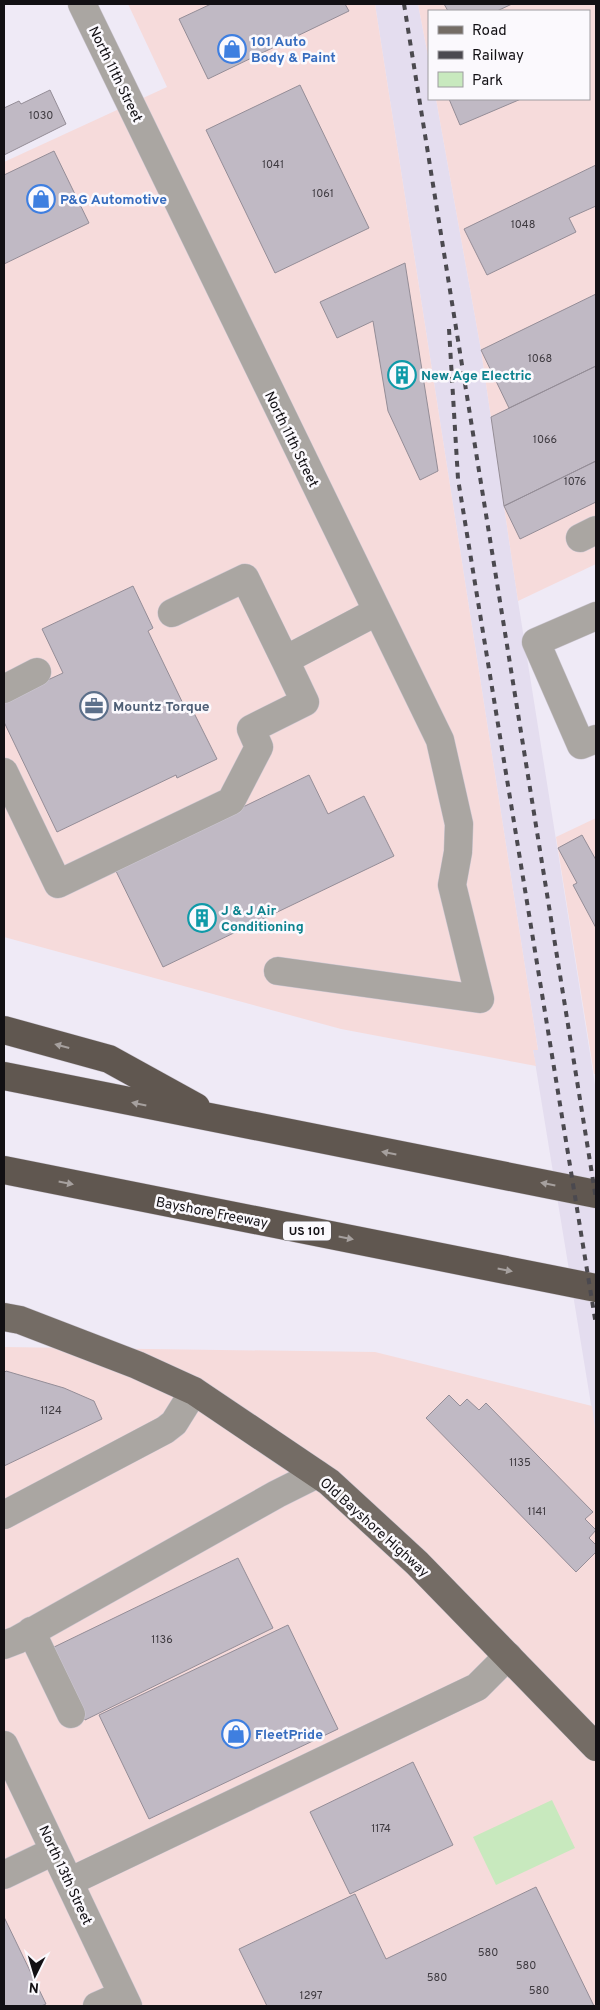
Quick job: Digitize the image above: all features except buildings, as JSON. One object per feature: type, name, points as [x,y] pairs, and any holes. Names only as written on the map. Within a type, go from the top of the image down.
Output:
[{"type":"highway","points":[[4,1030],[109,1059],[221,1120]]},
{"type":"highway","points":[[4,1076],[596,1194]]},
{"type":"highway","name":"Bayshore Freeway","points":[[9,1174],[596,1288]]},
{"type":"main road","name":"Old Bayshore Highway","points":[[4,1317],[20,1320],[137,1365],[194,1391],[329,1482],[417,1564],[596,1746]]},
{"type":"street","name":"North 11th Street","points":[[82,4],[376,612],[440,740],[459,824],[458,852],[452,885],[480,999],[278,971]]},
{"type":"street","points":[[4,772],[58,884],[231,801],[259,747],[251,729],[305,702],[245,578],[172,613]]},
{"type":"street","points":[[285,660],[376,612]]},
{"type":"street","points":[[596,616],[536,642],[581,745],[596,739]]},
{"type":"street","points":[[4,689],[37,672]]},
{"type":"street","points":[[4,1515],[165,1430],[174,1423],[194,1391]]},
{"type":"street","points":[[4,1645],[277,1494],[317,1474]]},
{"type":"street","points":[[31,1631],[71,1714]]},
{"type":"street","points":[[69,1882],[477,1687],[508,1656]]},
{"type":"street","name":"North 13th Street","points":[[4,1744],[125,2000]]},
{"type":"street","points":[[4,1875],[54,1851]]},
{"type":"street","points":[[97,2006],[125,2000]]},
{"type":"shaded area","points":[[128,4],[375,4],[538,1050],[533,1050],[536,1066],[341,1029],[4,937],[4,162],[167,87]]},
{"type":"shaded area","points":[[375,4],[418,4],[428,56],[428,100],[436,100],[481,350],[518,601],[596,1091],[596,1435],[533,1050],[538,1050]]},
{"type":"shaded area","points":[[418,4],[596,4],[596,564],[518,601],[481,350],[436,100],[590,100],[590,10],[428,10],[428,56]]},
{"type":"shaded area","points":[[596,818],[596,1074],[594,1074],[556,837]]},
{"type":"shaded area","points":[[4,1347],[375,1352],[592,1406],[596,1435],[596,2006],[4,2006]]},
{"type":"green space","points":[[552,1800],[575,1848],[496,1885],[473,1837]]},
{"type":"railway","points":[[404,4],[596,1199]]},
{"type":"railway","points":[[449,329],[458,479],[596,1325]]},
{"type":"place","name":"101 Auto Body & Paint","points":[[232,49]]},
{"type":"place","name":"P&G Automotive","points":[[41,199]]},
{"type":"place","name":"New Age Electric","points":[[402,375]]},
{"type":"place","name":"Mountz Torque","points":[[94,706]]},
{"type":"place","name":"J & J Air Conditioning","points":[[202,918]]},
{"type":"place","name":"FleetPride","points":[[236,1734]]}]
